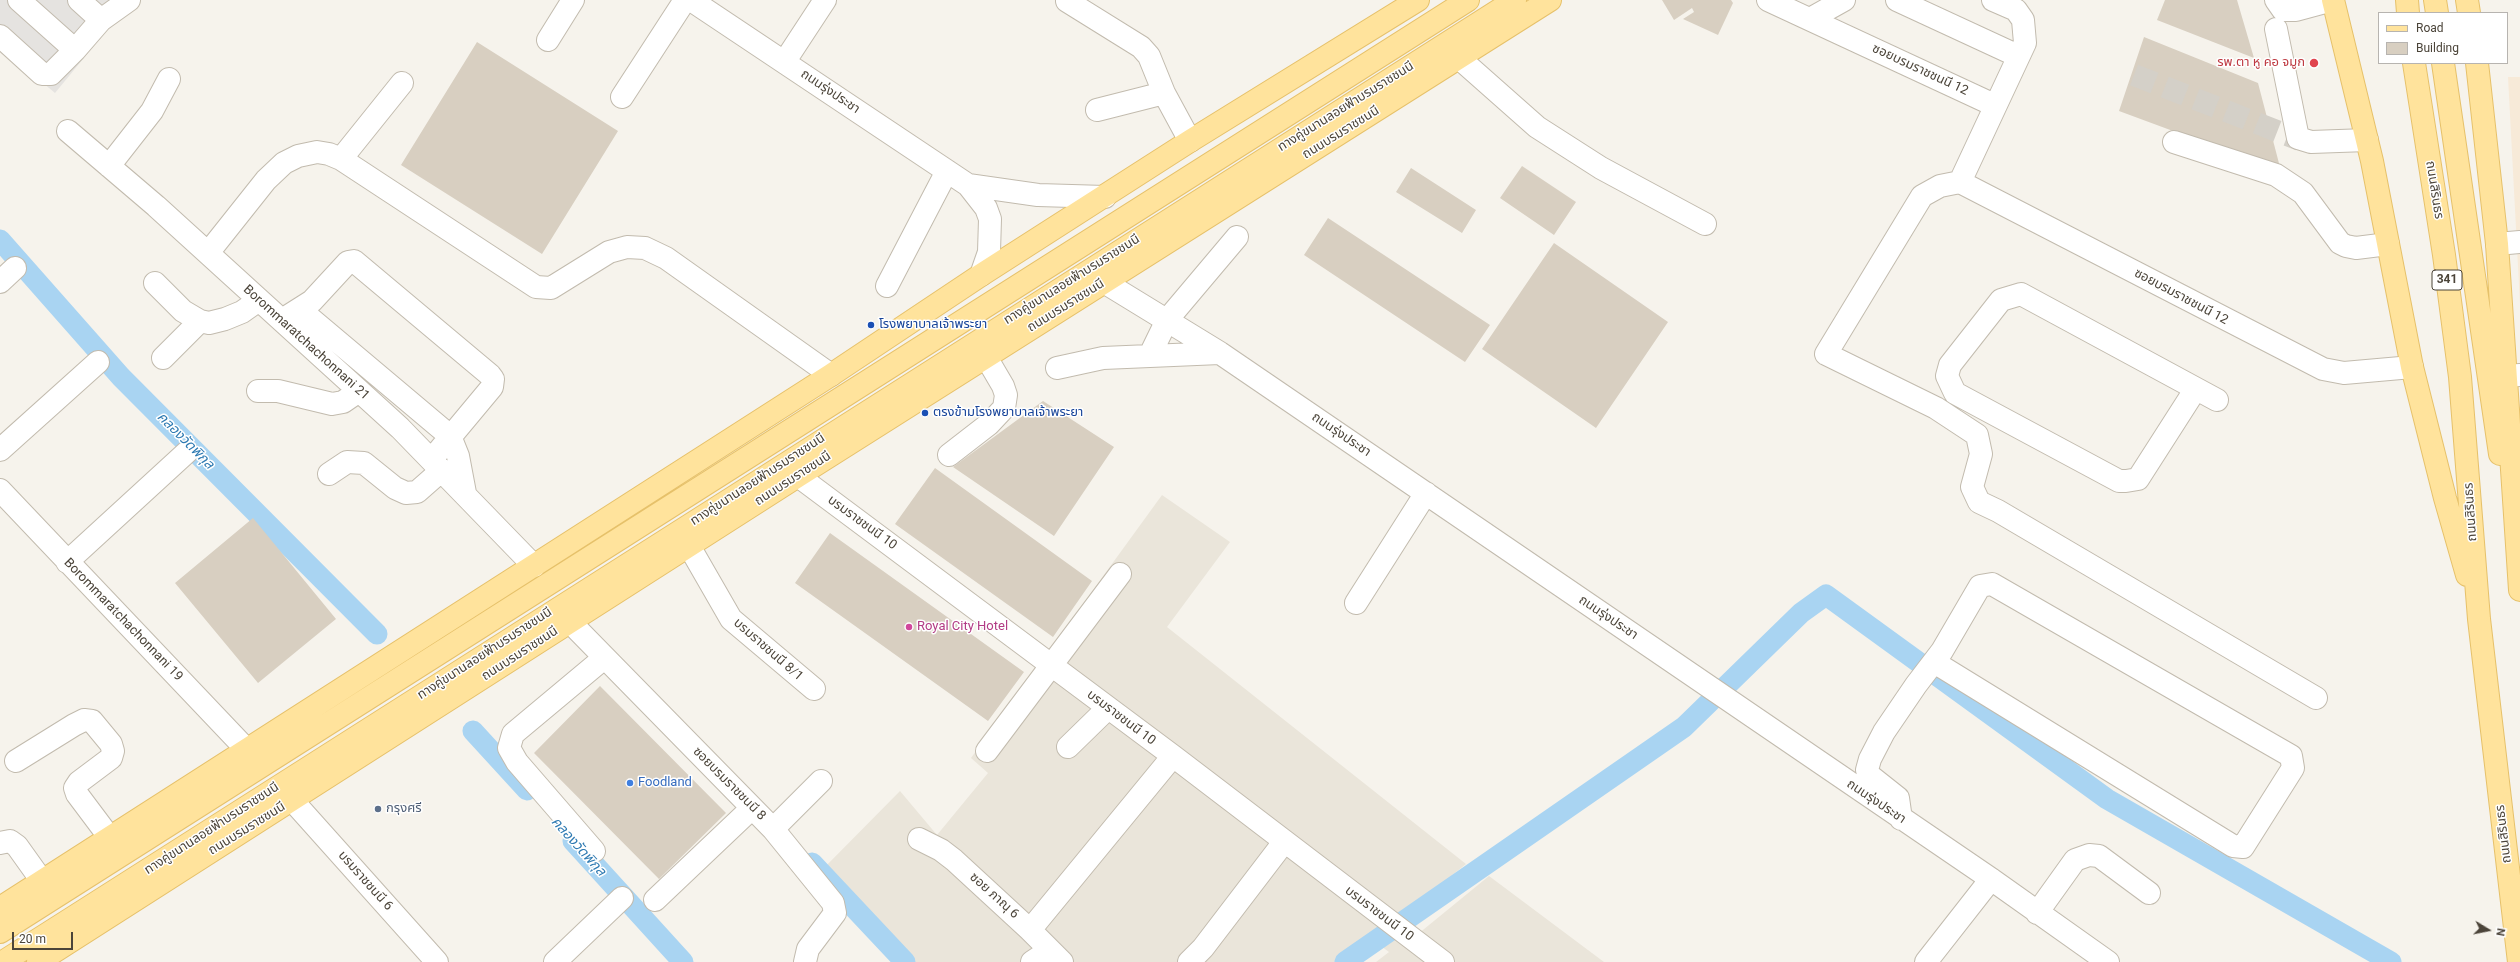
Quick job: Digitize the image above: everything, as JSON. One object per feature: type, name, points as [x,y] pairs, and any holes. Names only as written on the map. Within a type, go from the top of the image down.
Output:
[{"type":"main road","points":[[0,908],[831,375],[981,275],[1105,197],[1190,141],[1418,0]]},
{"type":"main road","name":"ทางคู่ขนานลอยฟ้าบรมราชชนนี","points":[[0,932],[1468,0]]},
{"type":"main road","name":"ทางคู่ขนานลอยฟ้าบรมราชชนนี","points":[[3,962],[1515,0]]},
{"type":"main road","name":"ถนนบรมราชชนนี","points":[[38,962],[798,476],[1550,0]]},
{"type":"main road","points":[[2333,0],[2366,140],[2412,367],[2445,498],[2479,619]]},
{"type":"main road","points":[[2407,0],[2408,12]]},
{"type":"main road","points":[[2435,0],[2437,12]]},
{"type":"main road","points":[[2467,0],[2472,12]]},
{"type":"main road","points":[[2471,0],[2472,12]]},
{"type":"main road","points":[[2472,12],[2475,0]]},
{"type":"main road","name":"ถนนสิรินธร","points":[[2414,64],[2448,285],[2460,377],[2479,619],[2519,962]]},
{"type":"main road","points":[[2443,64],[2470,257],[2520,590]]},
{"type":"main road","points":[[2477,64],[2497,244],[2514,376],[2514,494],[2517,566]]},
{"type":"street","points":[[19,0],[75,50]]},
{"type":"street","points":[[79,0],[101,20]]},
{"type":"street","points":[[0,36],[44,75],[52,74],[101,20],[129,0]]},
{"type":"street","points":[[548,40],[573,0]]},
{"type":"street","points":[[622,97],[685,0]]},
{"type":"street","name":"ถนนรุ่งประชา","points":[[691,0],[785,61],[968,185],[986,208],[990,219],[989,252],[981,275]]},
{"type":"street","points":[[785,61],[825,0]]},
{"type":"street","name":"ซอยบรมราชชนนี 12","points":[[1768,0],[1994,105]]},
{"type":"street","points":[[1810,19],[1844,0]]},
{"type":"street","points":[[1897,0],[2018,56]]},
{"type":"street","points":[[1993,0],[2016,10],[2023,20],[2025,43],[1994,105],[1960,182],[1940,186],[1922,196],[1826,354],[1936,408],[1978,435],[1981,454],[1972,487],[1979,502],[1998,510],[2316,698]]},
{"type":"street","points":[[2276,0],[2283,10],[2296,10],[2333,0]]},
{"type":"street","points":[[1067,1],[1141,47],[1149,56],[1164,93],[1190,141]]},
{"type":"street","points":[[2276,29],[2298,138],[2311,142],[2366,140]]},
{"type":"street","points":[[1458,58],[1537,127],[1601,168],[1705,224]]},
{"type":"street","points":[[109,166],[152,111],[169,79]]},
{"type":"street","points":[[341,159],[402,83]]},
{"type":"street","points":[[1097,110],[1164,93]]},
{"type":"street","name":"Borommaratchachonnani 21","points":[[68,131],[208,253],[359,391],[437,464],[534,566]]},
{"type":"street","points":[[2174,142],[2276,175],[2303,193],[2340,242],[2346,246],[2356,248],[2388,244]]},
{"type":"street","points":[[208,253],[266,180],[284,163],[298,156],[317,152],[341,159],[536,287],[551,288],[609,252],[627,247],[645,248],[666,258],[831,375]]},
{"type":"street","points":[[886,286],[947,171]]},
{"type":"street","name":"ซอยบรมราชชนนี 12","points":[[1960,182],[2323,369],[2344,373],[2412,367]]},
{"type":"street","name":"ถนนรุ่งประชา","points":[[968,185],[1038,195],[1105,197]]},
{"type":"street","points":[[1150,355],[1167,320],[1237,237]]},
{"type":"street","points":[[2497,244],[2520,242]]},
{"type":"street","points":[[282,320],[302,308],[318,295],[348,262],[354,261],[493,379],[492,387],[450,436],[437,464],[417,492],[406,493],[395,488],[364,463],[347,462],[329,474]]},
{"type":"street","name":"ถนนรุ่งประชา","points":[[1104,282],[1220,353],[1426,493],[1990,879],[2038,913],[2093,958]]},
{"type":"street","points":[[155,283],[183,311],[200,321],[210,323],[225,319],[259,300]]},
{"type":"street","points":[[2195,390],[2138,478],[2126,482],[2119,481],[1954,393],[1947,376],[1950,365],[2001,300],[2022,294],[2195,390],[2217,400]]},
{"type":"street","points":[[302,308],[311,319],[450,436],[458,456],[465,493]]},
{"type":"street","points":[[163,358],[200,321]]},
{"type":"street","points":[[1057,368],[1102,358],[1220,353]]},
{"type":"street","points":[[949,455],[989,424],[1004,408],[1006,395],[1003,386],[986,357]]},
{"type":"street","points":[[0,450],[98,362]]},
{"type":"street","points":[[258,391],[278,391],[332,404],[343,402],[359,391]]},
{"type":"street","points":[[67,562],[187,452]]},
{"type":"street","name":"บรมราชชนนี 10","points":[[798,476],[1172,756],[1443,962]]},
{"type":"street","name":"Borommaratchachonnani 19","points":[[0,490],[247,750]]},
{"type":"street","points":[[1356,603],[1426,493]]},
{"type":"street","name":"บรมราชชนนี 8/1","points":[[689,546],[731,619],[814,688]]},
{"type":"street","points":[[987,751],[1120,574]]},
{"type":"street","points":[[1901,819],[1898,798],[1873,779],[1867,770],[1884,732],[1934,662],[1980,586],[1992,584],[2291,756],[2293,768],[2244,847],[2233,846],[1934,662]]},
{"type":"street","name":"ซอยบรมราชชนนี 8","points":[[570,622],[773,829],[833,903],[835,913],[808,948],[805,962]]},
{"type":"street","points":[[594,851],[517,762],[509,748],[513,734],[604,658]]},
{"type":"street","points":[[1068,747],[1108,708]]},
{"type":"street","points":[[16,761],[74,725],[84,720],[92,721],[111,744],[113,751],[111,758],[79,782],[75,788],[77,794],[110,838]]},
{"type":"street","points":[[1030,930],[1172,756]]},
{"type":"street","points":[[773,829],[821,781]]},
{"type":"street","name":"บรมราชชนนี 6","points":[[292,800],[437,962]]},
{"type":"street","points":[[655,900],[752,808]]},
{"type":"street","name":"ซอย ภาณุ 6","points":[[919,839],[941,850],[954,860],[1030,930],[1048,958]]},
{"type":"street","points":[[0,843],[10,841],[17,846],[42,881]]},
{"type":"street","points":[[1188,962],[1203,948],[1284,842]]},
{"type":"street","points":[[2038,913],[2075,860],[2089,855],[2099,856],[2149,893]]},
{"type":"street","points":[[1926,962],[1990,879]]},
{"type":"street","points":[[555,962],[622,898]]},
{"type":"shaded area","points":[[0,0],[127,0],[130,2],[55,93],[0,47]]},
{"type":"shaded area","points":[[2508,77],[2520,77],[2520,304]]},
{"type":"shaded area","points":[[1162,495],[1230,542],[1167,627],[1466,864],[1399,918],[1418,934],[1489,876],[1604,962],[1376,962],[1389,952],[1374,941],[1347,962],[907,962],[820,872],[900,791],[937,835],[988,773],[971,758]]},
{"type":"building","points":[[1662,0],[1731,0],[1733,3],[1718,35],[1683,19],[1694,12],[1692,8],[1674,20]]},
{"type":"building","points":[[2165,0],[2237,0],[2254,58],[2157,20]]},
{"type":"building","points":[[2144,37],[2258,83],[2281,171],[2119,111]]},
{"type":"building","points":[[477,42],[618,131],[542,254],[401,165]]},
{"type":"building","points":[[1522,166],[1576,202],[1554,235],[1500,198]]},
{"type":"building","points":[[1411,168],[1476,210],[1462,233],[1396,192]]},
{"type":"building","points":[[1328,218],[1490,325],[1465,362],[1304,255]]},
{"type":"building","points":[[1554,243],[1668,322],[1596,428],[1482,349]]},
{"type":"building","points":[[1043,401],[1114,447],[1054,536],[953,467]]},
{"type":"building","points":[[935,468],[1092,581],[1053,637],[895,524]]},
{"type":"building","points":[[253,518],[336,619],[258,683],[175,583]]},
{"type":"building","name":"Royal City Hotel","points":[[830,533],[1024,672],[988,721],[795,583]]},
{"type":"building","name":"Foodland","points":[[600,686],[726,813],[659,879],[534,753]]},
{"type":"waterway","name":"คลองวัดพิกุล","points":[[0,240],[121,377],[377,634]]},
{"type":"waterway","points":[[1345,962],[1684,727],[1801,613],[1826,595],[2107,799],[2391,962]]},
{"type":"waterway","name":"คลองวัดพิกุล","points":[[473,731],[527,790]]},
{"type":"waterway","name":"คลองวัดพิกุล","points":[[573,841],[683,962]]},
{"type":"waterway","points":[[812,863],[905,962]]},
{"type":"tunnel","points":[[2134,75],[2300,140]]},
{"type":"place","name":"รพ.ตา หู คอ จมูก","points":[[2314,63]]},
{"type":"place","name":"โรงพยาบาลเจ้าพระยา","points":[[871,325]]},
{"type":"place","name":"ตรงข้ามโรงพยาบาลเจ้าพระยา","points":[[925,413]]},
{"type":"place","name":"Royal City Hotel","points":[[909,627]]},
{"type":"place","name":"Foodland","points":[[630,783]]},
{"type":"place","name":"กรุงศรี","points":[[378,809]]}]
